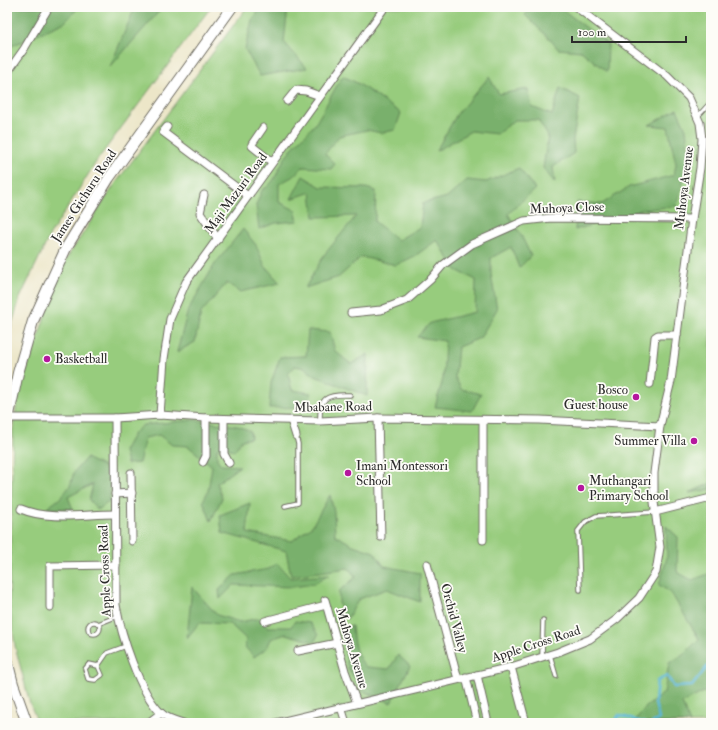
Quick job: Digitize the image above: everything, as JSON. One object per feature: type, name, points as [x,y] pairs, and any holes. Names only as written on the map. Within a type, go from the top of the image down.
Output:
[{"type":"main road","name":"James Gichuru Road","points":[[7,424],[33,321],[66,248],[109,178],[232,7]]},
{"type":"main road","points":[[7,660],[13,684],[27,723]]},
{"type":"street","points":[[7,72],[24,49],[49,7]]},
{"type":"street","name":"Maji Mazuri Road","points":[[160,415],[164,359],[170,319],[186,282],[385,7]]},
{"type":"street","name":"Muhoya Avenue","points":[[576,7],[667,76],[689,98],[698,116],[702,139],[700,168],[671,381],[660,426]]},
{"type":"street","points":[[287,101],[296,90],[306,91],[320,96]]},
{"type":"street","points":[[167,127],[163,132],[248,196]]},
{"type":"street","points":[[263,128],[252,146],[272,162]]},
{"type":"street","points":[[204,195],[200,213],[218,239]]},
{"type":"street","name":"Muhoya Close","points":[[350,313],[381,310],[407,300],[431,279],[443,265],[472,244],[524,221],[551,218],[692,219]]},
{"type":"street","points":[[650,384],[655,337],[658,335],[677,335]]},
{"type":"street","name":"Mbabane Road","points":[[8,418],[115,418],[160,415],[224,419],[320,421],[378,418],[595,422],[660,426]]},
{"type":"street","name":"Apple Cross Road","points":[[115,418],[115,514],[118,616],[126,646],[143,687],[161,713]]},
{"type":"street","points":[[203,462],[206,456],[206,418]]},
{"type":"street","points":[[378,418],[381,537]]},
{"type":"street","points":[[224,419],[224,454],[229,464]]},
{"type":"street","points":[[291,420],[296,436]]},
{"type":"street","points":[[483,420],[483,540]]},
{"type":"street","name":"Apple Cross Road","points":[[276,723],[306,720],[341,707],[511,667],[546,656],[590,639],[617,619],[639,598],[656,572],[660,546],[655,512],[654,473],[660,426]]},
{"type":"street","points":[[131,473],[132,541]]},
{"type":"street","points":[[115,494],[132,493]]},
{"type":"street","points":[[655,512],[711,498]]},
{"type":"street","points":[[21,508],[31,513],[44,515],[115,514]]},
{"type":"street","name":"Orchid Valley","points":[[427,564],[458,679]]},
{"type":"street","points":[[50,607],[50,566],[116,565]]},
{"type":"street","name":"Muhoya Avenue","points":[[265,621],[326,602],[344,671],[357,703]]},
{"type":"street","points":[[298,652],[337,643]]},
{"type":"street","points":[[511,667],[526,723]]},
{"type":"street","points":[[477,675],[488,723]]},
{"type":"street","points":[[466,677],[477,723]]},
{"type":"street","points":[[341,707],[346,723]]},
{"type":"street","points":[[148,723],[161,713],[183,723]]},
{"type":"lane","points":[[698,116],[711,102]]},
{"type":"lane","points":[[320,421],[320,407],[323,401],[333,396],[350,395]]},
{"type":"lane","points":[[285,506],[298,502],[298,444],[296,436]]},
{"type":"lane","points":[[580,590],[578,531],[585,522],[596,516],[655,512]]},
{"type":"lane","points":[[98,624],[118,616]]},
{"type":"lane","points":[[544,620],[546,656],[556,676]]},
{"type":"lane","points":[[98,666],[107,653],[126,646]]},
{"type":"lane","points":[[89,664],[98,666],[102,675],[95,680],[88,679],[84,669],[89,664]]},
{"type":"green space","points":[[7,7],[211,7],[98,159],[50,235],[20,298],[7,340]]},
{"type":"green space","points":[[7,7],[79,7],[65,22],[7,48]]},
{"type":"green space","points":[[135,7],[163,7],[110,67]]},
{"type":"green space","points":[[247,7],[711,7],[711,723],[38,723],[30,704],[15,646],[9,603],[13,429],[18,395],[63,264],[115,184]]},
{"type":"green space","points":[[262,7],[288,7],[284,42],[307,68],[260,76],[245,49],[252,20]]},
{"type":"green space","points":[[532,7],[559,7],[608,44],[607,72],[581,51],[558,49],[551,40],[525,15]]},
{"type":"green space","points":[[343,76],[359,84],[401,113],[395,130],[381,133],[367,130],[339,136],[325,154],[335,164],[331,169],[303,167],[292,177],[279,184],[279,202],[295,210],[298,221],[276,223],[259,229],[256,205],[262,190],[271,183],[284,159],[317,121]]},
{"type":"green space","points":[[489,77],[499,94],[528,89],[532,107],[552,115],[560,88],[580,98],[573,140],[574,153],[553,167],[555,183],[543,168],[548,136],[538,120],[515,120],[497,134],[471,131],[436,151],[457,114]]},
{"type":"green space","points":[[677,109],[686,129],[689,157],[677,206],[641,210],[575,230],[577,202],[602,204],[629,187],[674,175],[676,164],[668,127],[649,125]]},
{"type":"green space","points":[[519,168],[535,189],[508,214],[521,235],[531,256],[519,268],[511,247],[491,258],[491,274],[497,309],[480,338],[458,347],[455,377],[461,389],[481,394],[472,411],[435,407],[443,379],[445,341],[417,337],[430,323],[475,312],[476,280],[456,270],[437,240],[415,256],[396,265],[361,257],[339,277],[305,288],[324,255],[356,216],[314,217],[311,192],[291,199],[303,176],[321,187],[366,188],[376,191],[375,222],[398,240],[420,227],[423,203],[448,197],[467,180],[486,182]]},
{"type":"green space","points":[[243,229],[256,245],[265,266],[280,283],[240,292],[227,283],[201,313],[195,342],[177,352],[188,310],[215,264]]},
{"type":"green space","points":[[308,330],[330,332],[335,351],[351,364],[368,354],[367,396],[315,376],[305,368],[295,366],[288,374],[292,390],[311,393],[310,407],[269,408],[271,383],[280,357],[306,356]]},
{"type":"green space","points":[[193,420],[238,426],[250,431],[251,438],[242,440],[234,451],[228,448],[217,448],[217,459],[221,465],[240,466],[217,483],[222,498],[211,521],[203,501],[208,491],[212,466],[188,446],[172,445],[159,435],[145,438],[139,463],[127,464],[124,451],[134,433],[143,425]]},
{"type":"green space","points":[[86,458],[108,469],[110,501],[98,510],[89,500],[93,484],[68,497],[73,509],[47,508],[59,499],[70,486],[74,472]]},
{"type":"green space","points":[[711,483],[711,489],[689,493]]},
{"type":"green space","points":[[330,495],[334,512],[335,535],[353,545],[374,552],[384,566],[420,573],[420,602],[387,589],[359,599],[347,619],[339,605],[339,591],[356,577],[348,568],[291,576],[286,551],[222,533],[220,515],[250,503],[247,533],[292,541],[312,526]]},
{"type":"green space","points":[[666,526],[678,537],[677,572],[692,580],[711,573],[711,695],[704,692],[682,703],[690,723],[633,723],[646,707],[664,693],[669,663],[683,655],[699,639],[671,593],[659,585],[667,558]]},
{"type":"green space","points":[[277,563],[290,578],[329,575],[314,584],[293,587],[234,585],[220,599],[219,590],[235,575],[269,569]]},
{"type":"green space","points":[[192,587],[217,615],[240,622],[259,618],[268,627],[291,627],[295,621],[310,623],[318,635],[314,642],[286,634],[271,639],[267,648],[254,657],[245,647],[246,639],[230,624],[199,623],[187,638]]},
{"type":"green space","points":[[352,626],[355,648],[359,658],[366,667],[389,669],[398,655],[410,666],[391,703],[361,690],[348,668],[340,627]]},
{"type":"waterway","points":[[652,723],[659,719],[655,703],[657,681],[667,676],[674,687],[692,686],[711,662]]},
{"type":"waterway","points":[[614,723],[619,715],[644,723]]},
{"type":"place","name":"Basketball","points":[[47,359]]},
{"type":"place","name":"Bosco Guest house","points":[[636,397]]},
{"type":"place","name":"Summer Villa","points":[[694,441]]},
{"type":"place","name":"Imani Montessori School","points":[[348,473]]},
{"type":"place","name":"Muthangari Primary School","points":[[581,488]]}]
